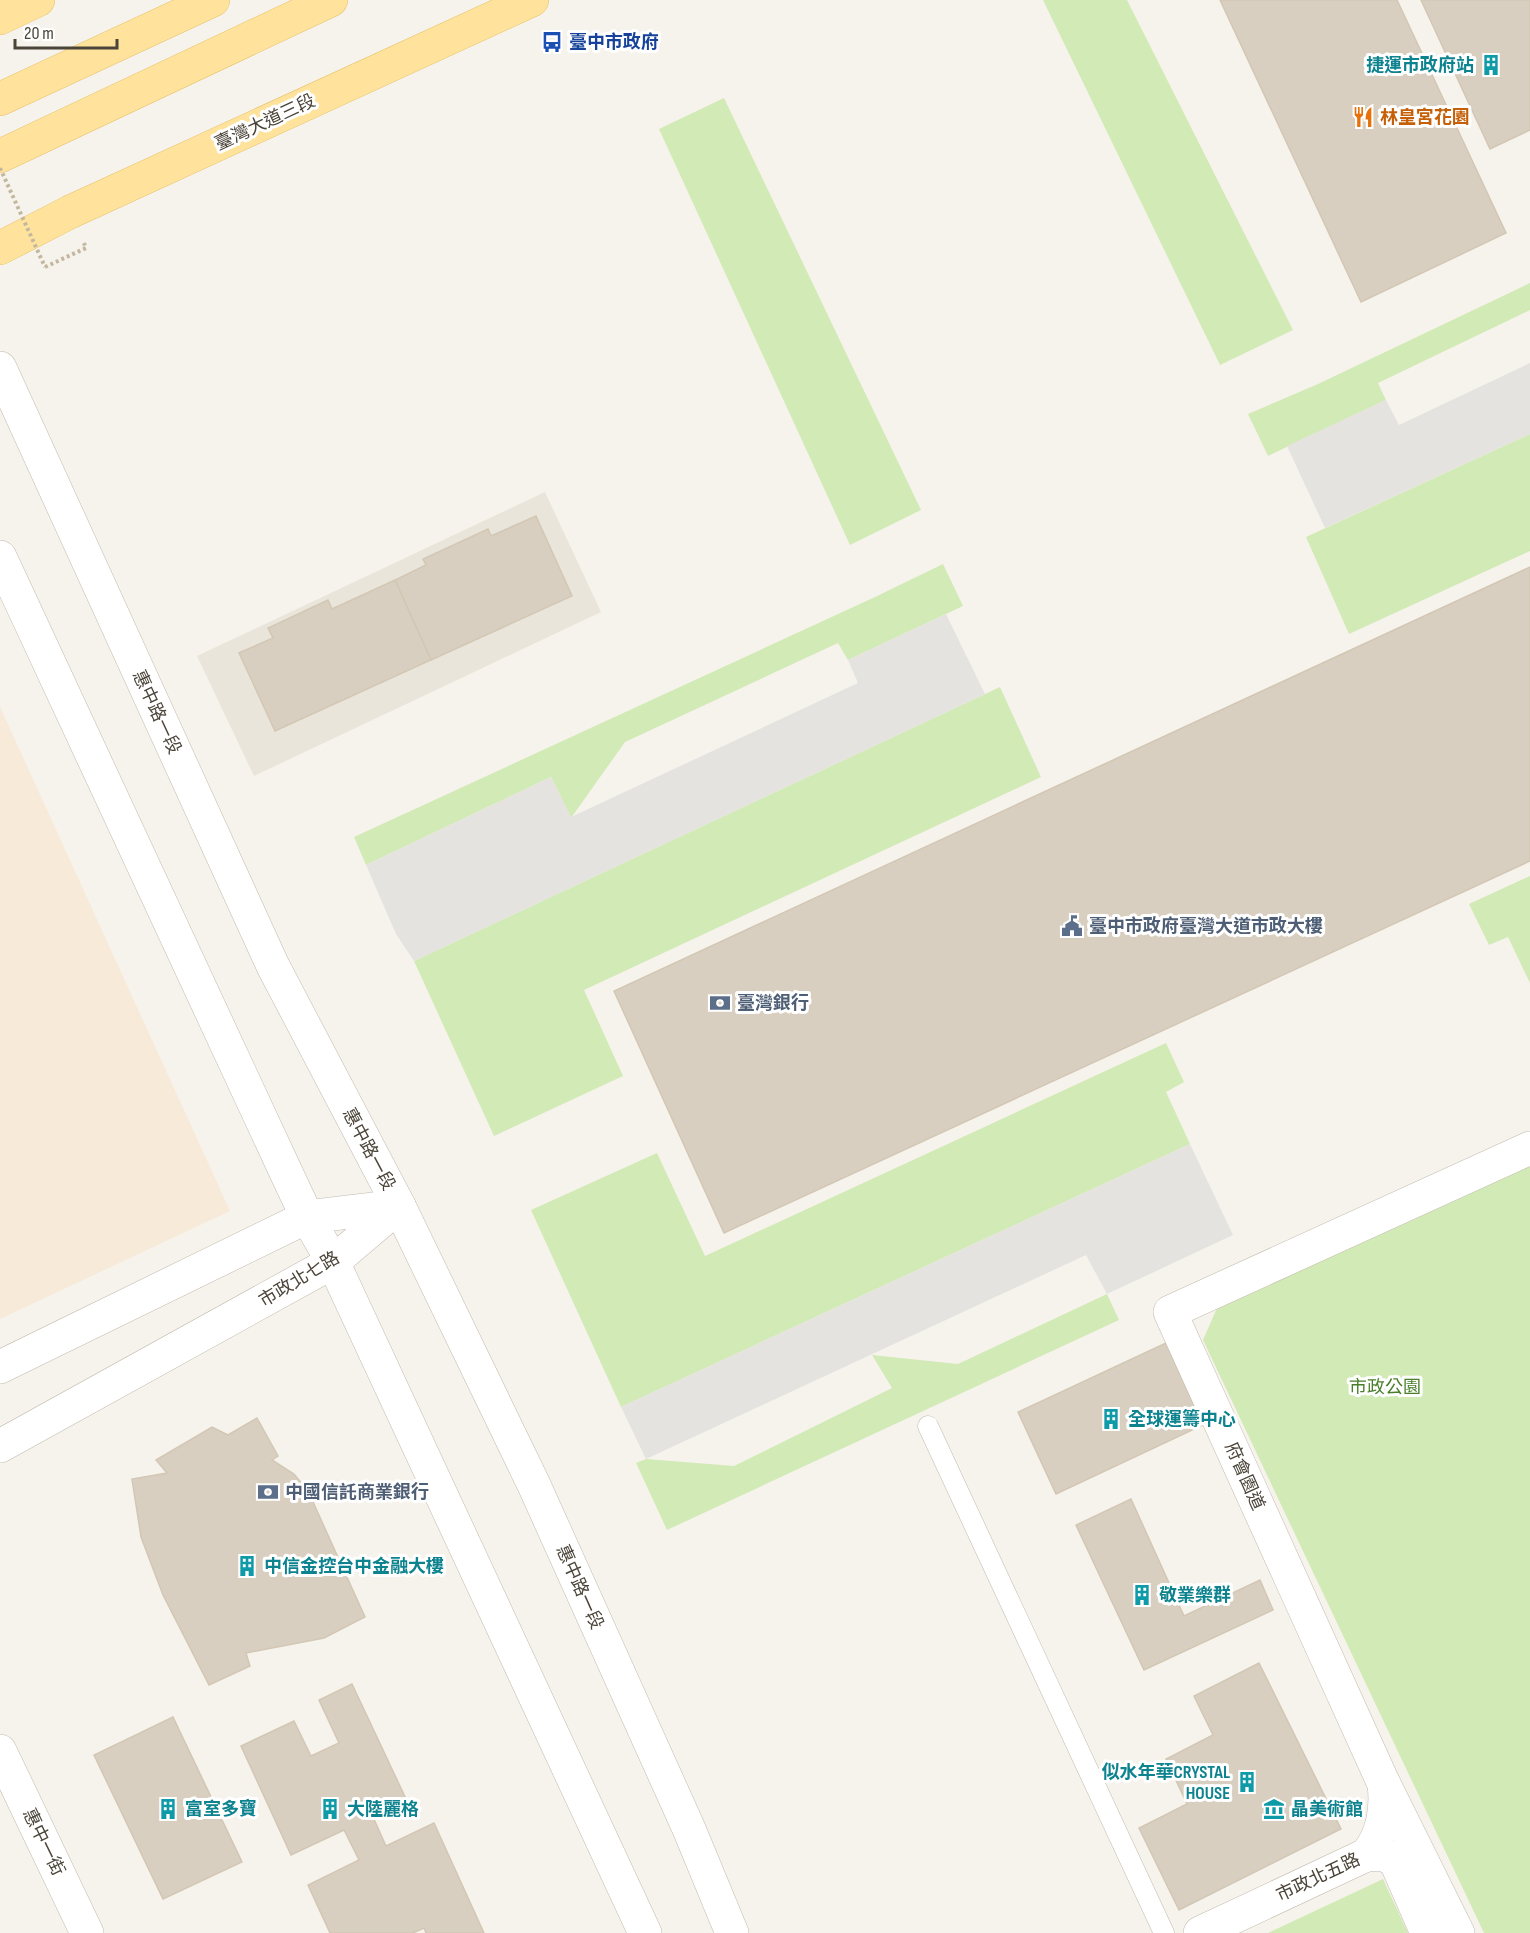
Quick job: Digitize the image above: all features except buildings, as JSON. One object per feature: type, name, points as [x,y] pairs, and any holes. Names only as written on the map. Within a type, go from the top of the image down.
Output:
[{"type":"main road","points":[[0,18],[38,0]]},
{"type":"main road","points":[[0,99],[213,0]]},
{"type":"main road","points":[[0,156],[331,0]]},
{"type":"main road","name":"臺灣大道三段","points":[[0,248],[70,212],[532,0]]},
{"type":"street","name":"惠中路一段","points":[[0,368],[273,966],[399,1206],[534,1485],[689,1829],[732,1933]]},
{"type":"street","points":[[0,557],[307,1217],[333,1262],[645,1933]]},
{"type":"street","name":"府會園道","points":[[1458,1933],[1383,1782],[1170,1312],[1530,1148]]},
{"type":"street","points":[[0,1368],[307,1217],[399,1206]]},
{"type":"street","name":"市政北七路","points":[[0,1446],[333,1262],[399,1206]]},
{"type":"street","name":"惠中一街","points":[[0,1751],[87,1933]]},
{"type":"street","name":"市政北五路","points":[[1200,1933],[1366,1855],[1377,1839],[1382,1823],[1383,1782]]},
{"type":"street","points":[[1366,1855],[1382,1854],[1395,1860],[1427,1933]]},
{"type":"lane","points":[[928,1426],[1164,1933]]},
{"type":"path","points":[[0,168],[45,267],[86,248]]},
{"type":"shaded area","points":[[1530,363],[1530,434],[1325,528],[1287,446],[1386,400],[1399,425]]},
{"type":"shaded area","points":[[545,492],[601,612],[254,776],[197,656]]},
{"type":"shaded area","points":[[946,614],[985,694],[414,961],[396,934],[366,865],[551,777],[571,817],[858,683],[848,660]]},
{"type":"shaded area","points":[[0,707],[230,1211],[0,1319]]},
{"type":"shaded area","points":[[1190,1144],[1233,1235],[1107,1294],[1086,1255],[646,1459],[621,1407]]},
{"type":"green space","points":[[1043,0],[1127,0],[1293,330],[1220,365]]},
{"type":"green space","points":[[724,98],[921,510],[850,545],[659,129]]},
{"type":"green space","points":[[1530,283],[1530,310],[1378,383],[1386,400],[1268,456],[1248,414],[1318,384]]},
{"type":"green space","points":[[1530,434],[1530,551],[1349,634],[1306,537]]},
{"type":"green space","points":[[943,564],[963,606],[848,660],[838,643],[625,742],[571,818],[551,777],[366,865],[354,837]]},
{"type":"green space","points":[[1000,687],[1041,777],[584,990],[623,1076],[494,1136],[414,961]]},
{"type":"green space","points":[[1530,876],[1530,983],[1508,937],[1489,945],[1469,904]]},
{"type":"green space","points":[[1166,1043],[1184,1082],[1166,1092],[1190,1144],[621,1407],[531,1210],[657,1153],[705,1256]]},
{"type":"green space","name":"市政公園","points":[[1530,1156],[1530,1933],[1484,1933],[1203,1340],[1217,1308]]},
{"type":"green space","points":[[1107,1294],[1119,1320],[667,1530],[636,1463],[646,1459],[734,1466],[892,1388],[872,1355],[958,1364]]},
{"type":"green space","points":[[1383,1879],[1408,1933],[1268,1933]]},
{"type":"place","name":"臺中市政府","points":[[552,42]]},
{"type":"place","name":"捷運市政府站","points":[[1491,65]]},
{"type":"place","name":"林皇宮花園","points":[[1363,117]]},
{"type":"place","name":"臺中市政府臺灣大道市政大樓","points":[[1072,926]]},
{"type":"place","name":"臺灣銀行","points":[[720,1003]]},
{"type":"place","name":"全球運籌中心","points":[[1111,1419]]},
{"type":"place","name":"中國信託商業銀行","points":[[268,1492]]},
{"type":"place","name":"中信金控台中金融大樓","points":[[247,1566]]},
{"type":"place","name":"敬業樂群","points":[[1142,1595]]},
{"type":"place","name":"似水年華CRYSTAL HOUSE","points":[[1247,1782]]},
{"type":"place","name":"富室多寶","points":[[168,1809]]},
{"type":"place","name":"大陸麗格","points":[[330,1809]]},
{"type":"place","name":"晶美術館","points":[[1274,1809]]}]
